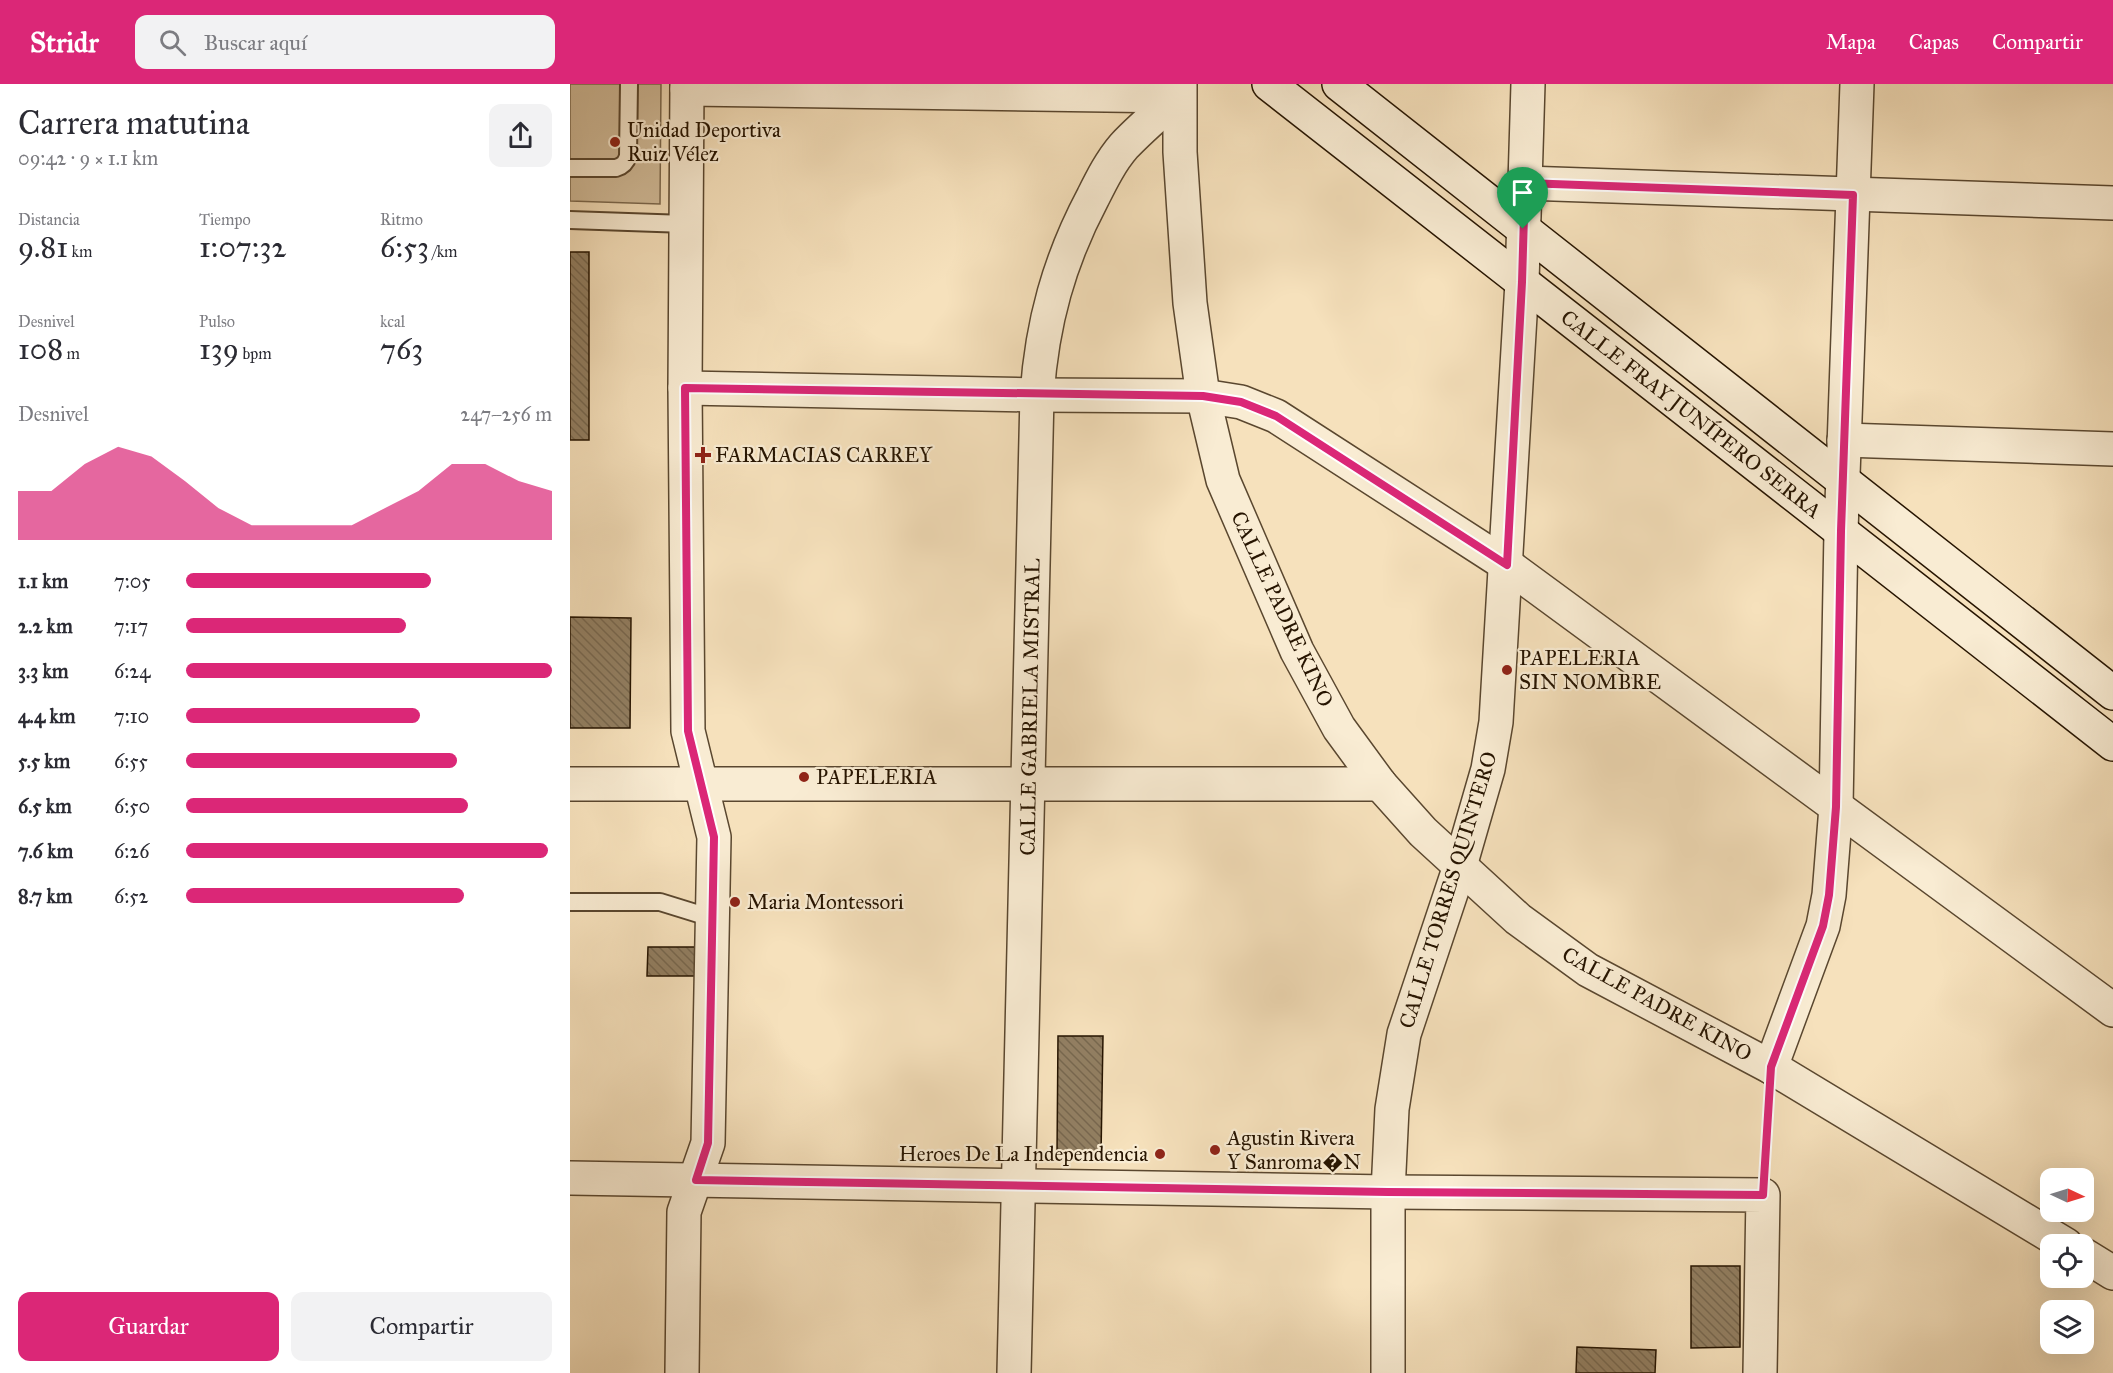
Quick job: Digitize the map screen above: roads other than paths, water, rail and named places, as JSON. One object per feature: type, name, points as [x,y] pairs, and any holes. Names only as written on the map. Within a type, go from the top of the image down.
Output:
[{"type":"street","name":"CALLE FRAY JUNÍPERO SERRA","points":[[1269,84],[2113,744]]},
{"type":"street","name":"CALLE FRAY JUNÍPERO SERRA","points":[[1339,84],[2113,693]]},
{"type":"street","name":"CALLE TORRES QUINTERO","points":[[1388,1373],[1388,1192],[1392,1108],[1404,1034],[1460,866],[1488,770],[1496,722],[1522,282],[1528,84]]},
{"type":"street","points":[[1771,1067],[1823,926],[1829,895],[1836,807],[1842,480],[1857,84]]},
{"type":"street","points":[[682,1373],[684,1212],[708,1143],[714,837],[688,731],[685,388],[687,87],[1179,90]]},
{"type":"street","name":"CALLE GABRIELA MISTRAL","points":[[1014,1373],[1037,395],[1040,356],[1053,291],[1081,220],[1104,175],[1123,148],[1179,90]]},
{"type":"street","name":"CALLE PADRE KINO","points":[[1179,90],[1190,303],[1203,396],[1223,480],[1297,651],[1339,728],[1380,784],[1423,832],[1518,919],[1588,970],[1771,1067],[2048,1234]]},
{"type":"street","points":[[1525,183],[2113,203]]},
{"type":"street","points":[[685,388],[1203,396],[1241,402],[1276,416],[1507,565],[2113,1010]]},
{"type":"street","points":[[1844,440],[2113,449]]},
{"type":"street","points":[[570,784],[1380,784]]},
{"type":"street","points":[[570,1178],[1388,1192],[1763,1195],[1760,1373]]},
{"type":"street","points":[[2094,1262],[2113,1273]]},
{"type":"lane","points":[[570,168],[616,168],[627,162],[629,84]]},
{"type":"lane","points":[[570,220],[686,224]]},
{"type":"lane","points":[[570,902],[660,902],[702,915],[713,915]]},
{"type":"place","name":"Unidad Deportiva Ruiz Vélez","points":[[615,142]]},
{"type":"place","name":"FARMACIAS CARREY","points":[[703,455]]},
{"type":"place","name":"PAPELERIA SIN NOMBRE","points":[[1507,670]]},
{"type":"place","name":"PAPELERIA","points":[[804,777]]},
{"type":"place","name":"Maria Montessori","points":[[735,902]]},
{"type":"place","name":"Agustin Rivera Y Sanroma�N","points":[[1215,1150]]},
{"type":"place","name":"Heroes De La Independencia","points":[[1160,1154]]}]
